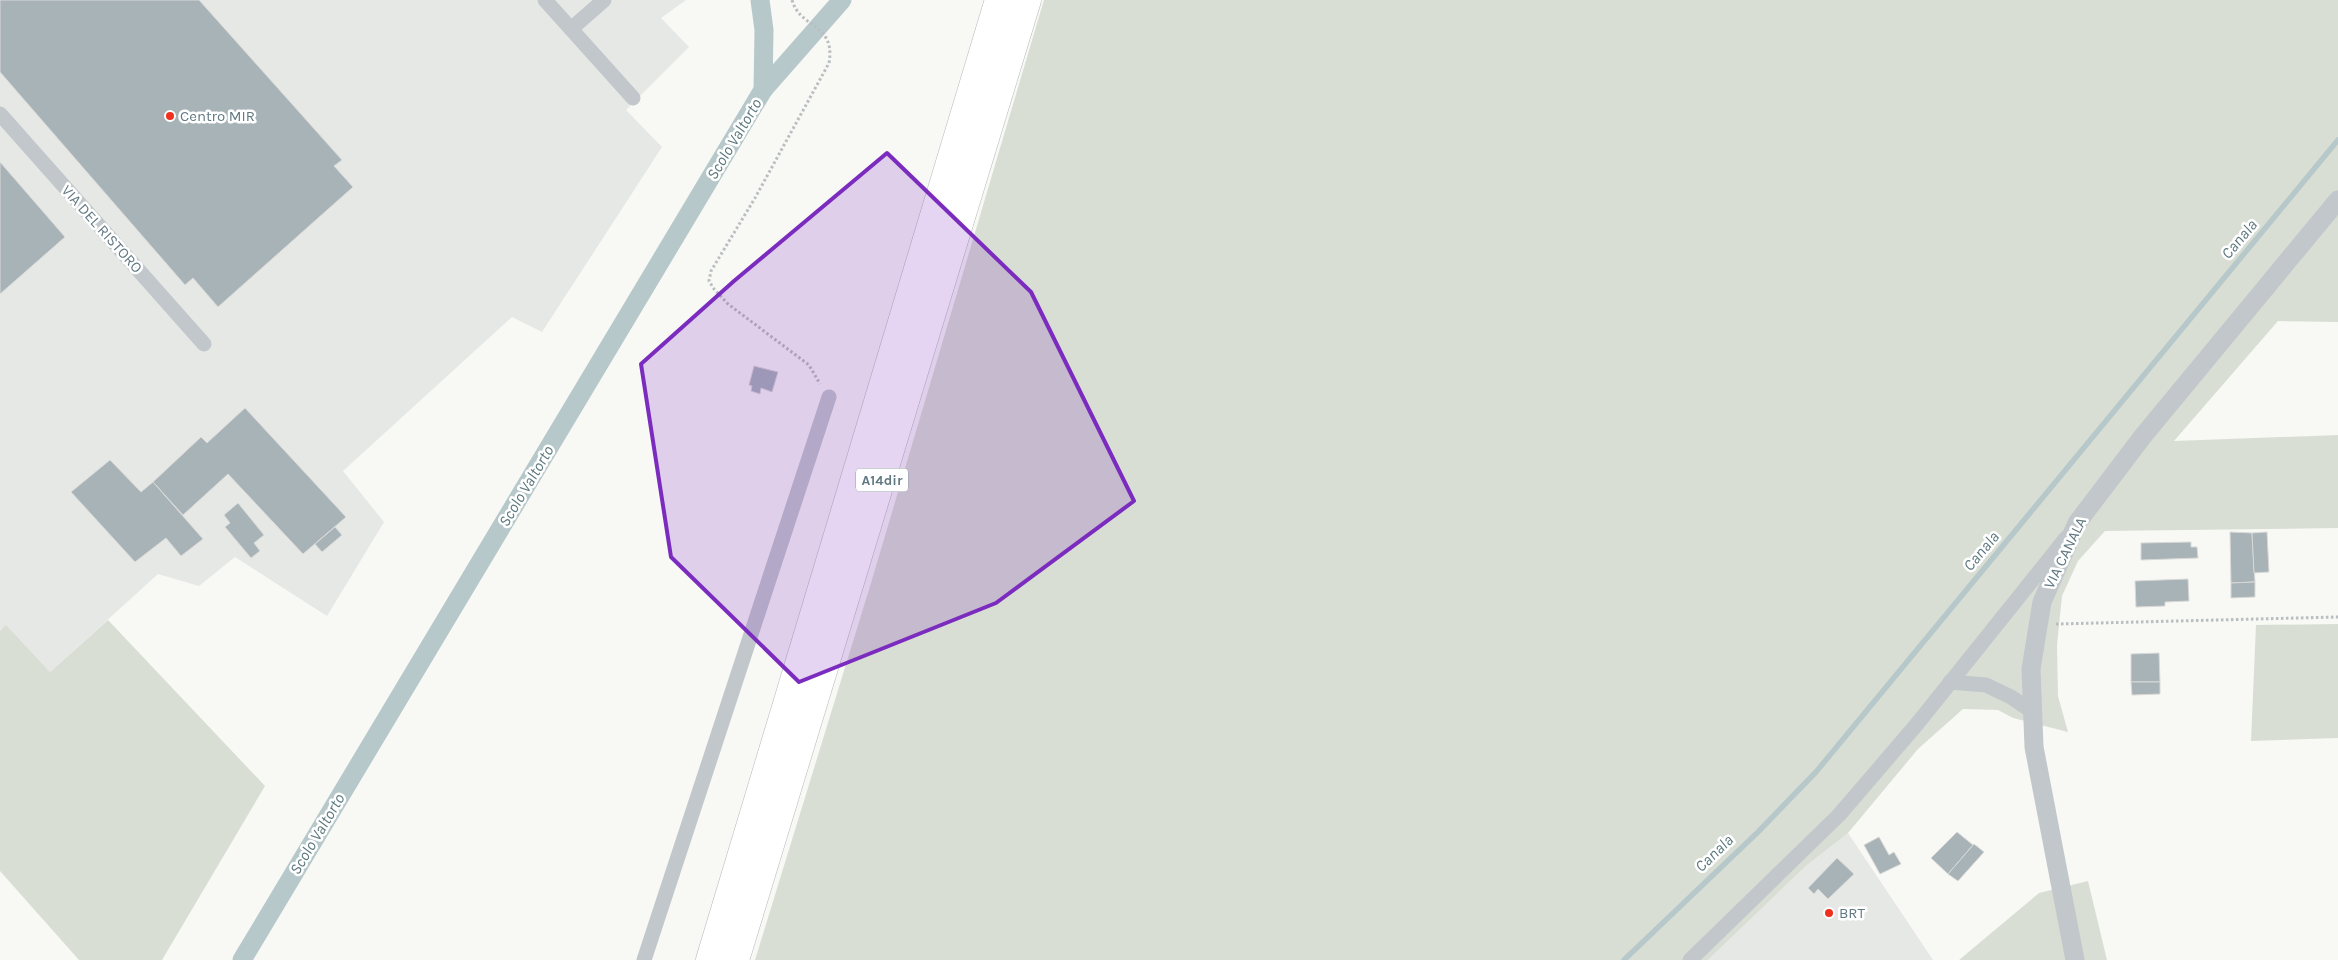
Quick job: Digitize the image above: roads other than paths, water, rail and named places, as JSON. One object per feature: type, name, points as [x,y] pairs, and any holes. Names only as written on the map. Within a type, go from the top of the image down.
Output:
[{"type":"highway","name":"A14dir","points":[[710,960],[999,0]]},
{"type":"highway","name":"A14dir","points":[[735,960],[1027,0]]},
{"type":"street","points":[[545,0],[633,98]]},
{"type":"street","points":[[571,29],[604,0]]},
{"type":"street","name":"VIA DEL RISTORO","points":[[0,114],[204,344]]},
{"type":"street","name":"VIA CANALA","points":[[2075,960],[2034,747],[2031,669],[2042,602],[2078,523],[2143,436],[2338,200]]},
{"type":"street","points":[[644,960],[829,397]]},
{"type":"street","points":[[1690,960],[1840,815],[2078,523]]},
{"type":"street","points":[[1950,682],[1986,684],[2011,697],[2033,712]]},
{"type":"waterway","name":"Scolo Valtorto","points":[[242,960],[763,90],[764,30],[760,0]]},
{"type":"waterway","points":[[763,90],[842,0]]},
{"type":"waterway","name":"Canala","points":[[1624,960],[1758,832],[1816,772],[2338,140]]},
{"type":"place","name":"Centro MIR","points":[[170,116]]},
{"type":"place","name":"BRT","points":[[1829,913]]}]
